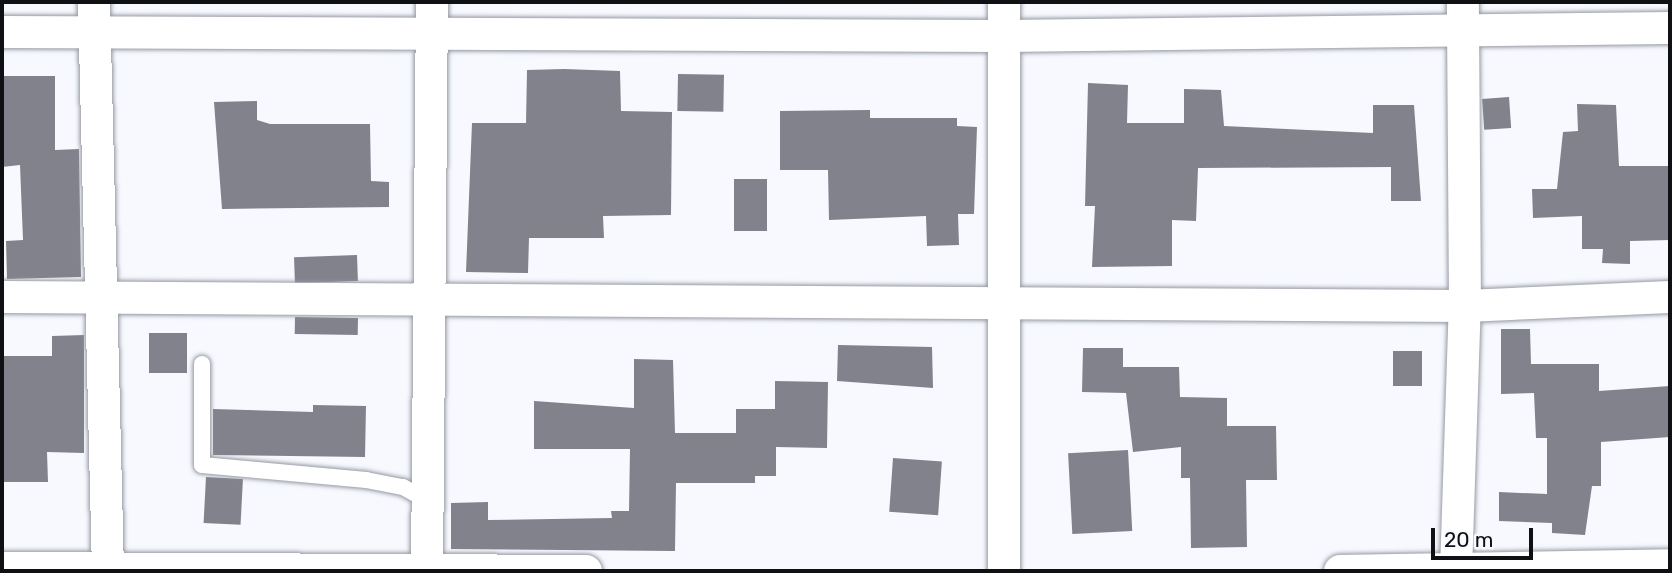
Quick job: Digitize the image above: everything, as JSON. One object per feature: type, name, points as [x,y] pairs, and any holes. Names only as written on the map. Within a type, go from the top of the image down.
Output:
[{"type":"street","points":[[427,570],[434,36],[432,2]]},
{"type":"street","points":[[1004,2],[1004,571]]},
{"type":"street","points":[[1456,570],[1465,306],[1463,2]]},
{"type":"street","points":[[95,17],[108,569]]},
{"type":"street","points":[[2,32],[95,17],[434,36],[1004,36],[1464,33],[1670,28]]},
{"type":"street","points":[[2,297],[431,296],[1465,306],[1670,297]]},
{"type":"street","points":[[1340,571],[1670,565]]},
{"type":"street","points":[[2,568],[586,571]]},
{"type":"lane","points":[[202,364],[202,465],[366,480],[403,487],[428,501]]},
{"type":"building","points":[[527,70],[620,71],[621,111],[672,112],[671,215],[603,216],[604,238],[529,238],[528,273],[466,272],[472,123],[526,123]]},
{"type":"building","points":[[678,74],[724,75],[723,112],[677,111]]},
{"type":"building","points":[[2,76],[55,76],[55,150],[79,149],[81,277],[7,279],[6,241],[23,240],[20,165],[2,167]]},
{"type":"building","points":[[1088,83],[1128,85],[1127,123],[1184,123],[1184,89],[1221,90],[1224,126],[1373,133],[1373,105],[1414,105],[1421,201],[1391,201],[1391,167],[1198,168],[1196,221],[1172,220],[1172,266],[1092,267],[1095,206],[1085,206]]},
{"type":"building","points":[[1509,97],[1511,128],[1484,130],[1482,99]]},
{"type":"building","points":[[257,101],[257,120],[270,124],[370,124],[371,181],[389,182],[389,207],[222,209],[214,102]]},
{"type":"building","points":[[1577,104],[1616,105],[1619,166],[1670,166],[1670,240],[1630,241],[1630,264],[1602,263],[1603,249],[1582,249],[1582,216],[1533,218],[1532,189],[1557,189],[1563,132],[1578,131]]},
{"type":"building","points":[[870,110],[870,118],[957,118],[957,126],[977,127],[974,214],[958,214],[959,245],[927,246],[926,216],[829,220],[828,170],[780,170],[780,111]]},
{"type":"building","points":[[734,179],[767,179],[767,231],[734,231]]},
{"type":"building","points":[[357,255],[358,281],[295,283],[294,257]]},
{"type":"building","points":[[295,317],[358,318],[358,335],[295,334]]},
{"type":"building","points":[[1501,329],[1530,329],[1531,364],[1599,364],[1599,391],[1670,386],[1670,437],[1601,442],[1601,486],[1592,486],[1585,535],[1552,533],[1552,523],[1499,521],[1499,492],[1547,494],[1547,438],[1536,438],[1534,393],[1501,394]]},
{"type":"building","points":[[149,333],[187,333],[187,373],[149,373]]},
{"type":"building","points":[[84,335],[84,453],[47,452],[48,482],[2,482],[2,356],[52,356],[52,336]]},
{"type":"building","points":[[838,345],[932,347],[933,388],[837,381]]},
{"type":"building","points":[[1083,348],[1123,348],[1123,367],[1179,367],[1180,397],[1227,398],[1227,426],[1276,426],[1277,480],[1246,480],[1247,547],[1191,548],[1190,478],[1181,478],[1181,447],[1133,452],[1126,393],[1082,392]]},
{"type":"building","points":[[1393,351],[1422,351],[1422,386],[1393,386]]},
{"type":"building","points":[[634,359],[673,360],[675,433],[736,433],[736,409],[775,409],[775,381],[828,382],[827,448],[776,447],[776,476],[755,476],[755,483],[676,483],[675,551],[451,549],[451,503],[488,502],[488,520],[612,518],[611,511],[629,511],[630,449],[534,449],[534,401],[634,408]]},
{"type":"building","points":[[313,405],[366,406],[365,457],[213,455],[213,409],[313,412]]},
{"type":"building","points":[[1128,450],[1132,531],[1072,534],[1068,453]]},
{"type":"building","points":[[893,458],[942,461],[938,515],[889,512]]},
{"type":"building","points":[[206,477],[243,479],[241,525],[204,523]]}]
